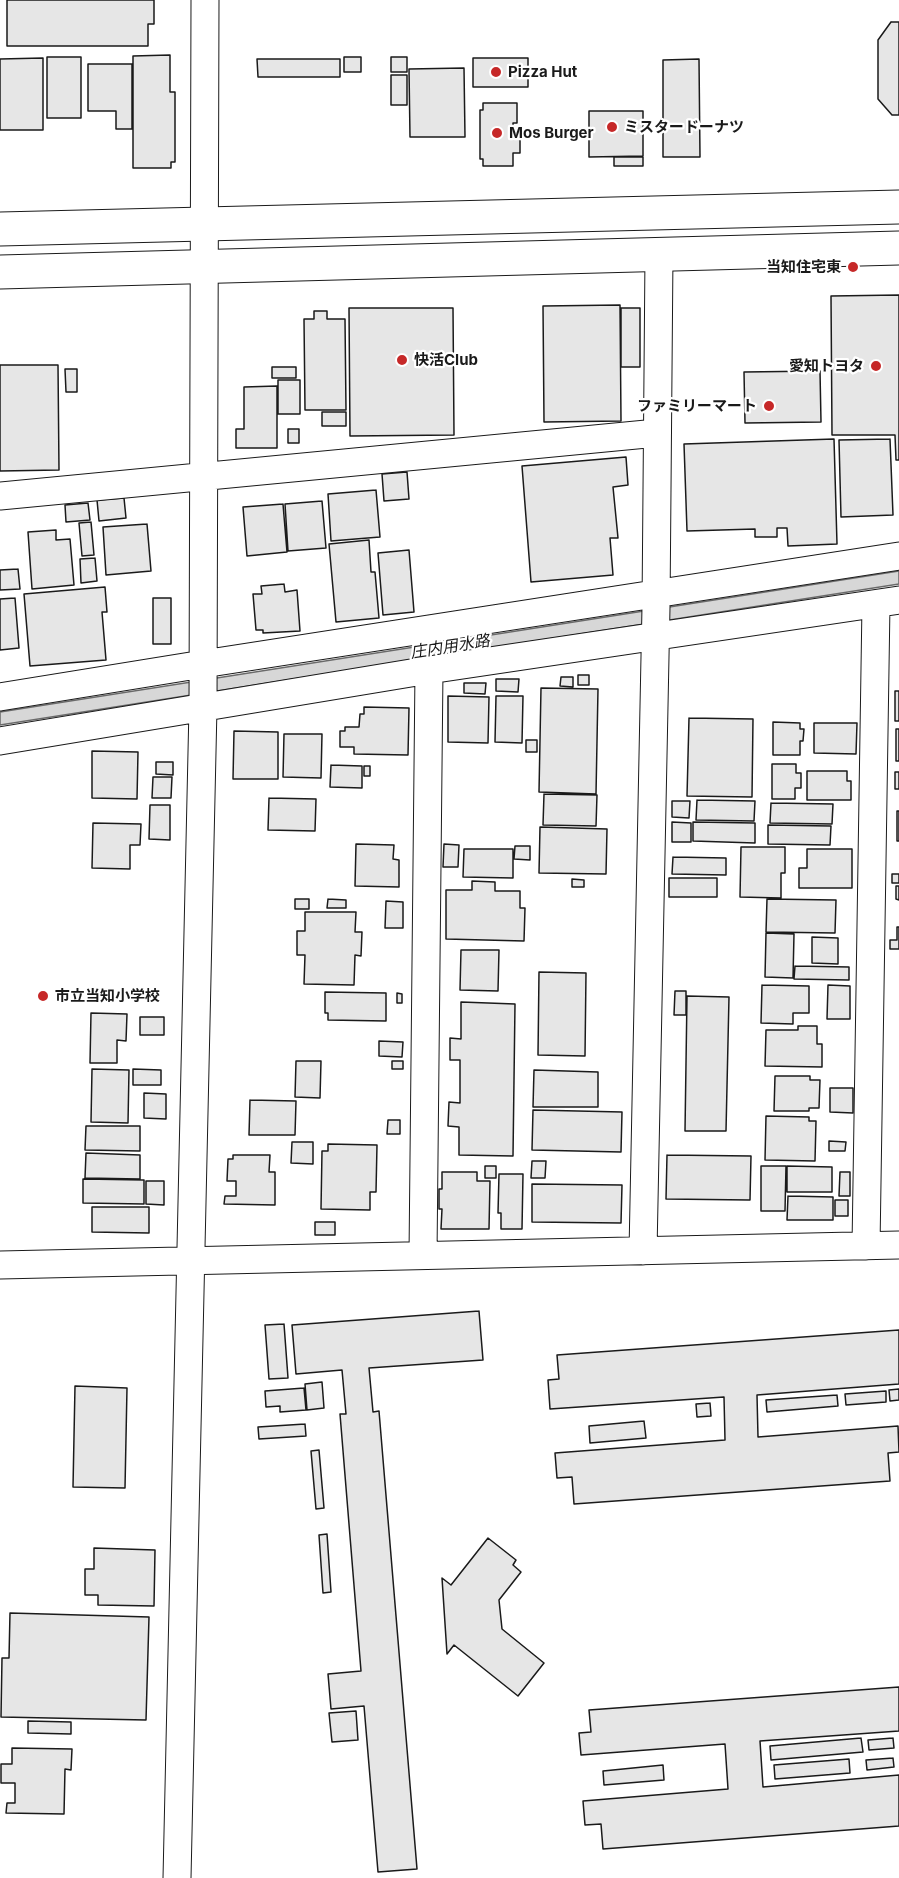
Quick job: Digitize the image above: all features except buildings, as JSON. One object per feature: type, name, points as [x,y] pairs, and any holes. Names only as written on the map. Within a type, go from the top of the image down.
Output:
[{"type":"street","points":[[177,1878],[203,686],[205,0]]},
{"type":"street","points":[[0,229],[899,207]]},
{"type":"street","points":[[0,272],[899,248]]},
{"type":"street","points":[[643,1251],[659,254]]},
{"type":"street","points":[[0,496],[657,433]]},
{"type":"street","points":[[0,698],[429,670],[899,556]]},
{"type":"street","points":[[0,741],[203,686],[655,615],[888,602],[866,1246]]},
{"type":"street","points":[[423,1255],[429,670]]},
{"type":"street","points":[[0,1265],[899,1245]]},
{"type":"water","name":"庄内用水路","points":[[899,571],[899,584],[0,725],[0,712]]},
{"type":"place","name":"Pizza Hut","points":[[496,72]]},
{"type":"place","name":"ミスタードーナツ","points":[[612,127]]},
{"type":"place","name":"Mos Burger","points":[[497,133]]},
{"type":"place","name":"当知住宅東","points":[[853,267]]},
{"type":"place","name":"快活Club","points":[[402,360]]},
{"type":"place","name":"愛知トヨタ","points":[[876,366]]},
{"type":"place","name":"ファミリーマート","points":[[769,406]]},
{"type":"place","name":"市立当知小学校","points":[[43,996]]}]
